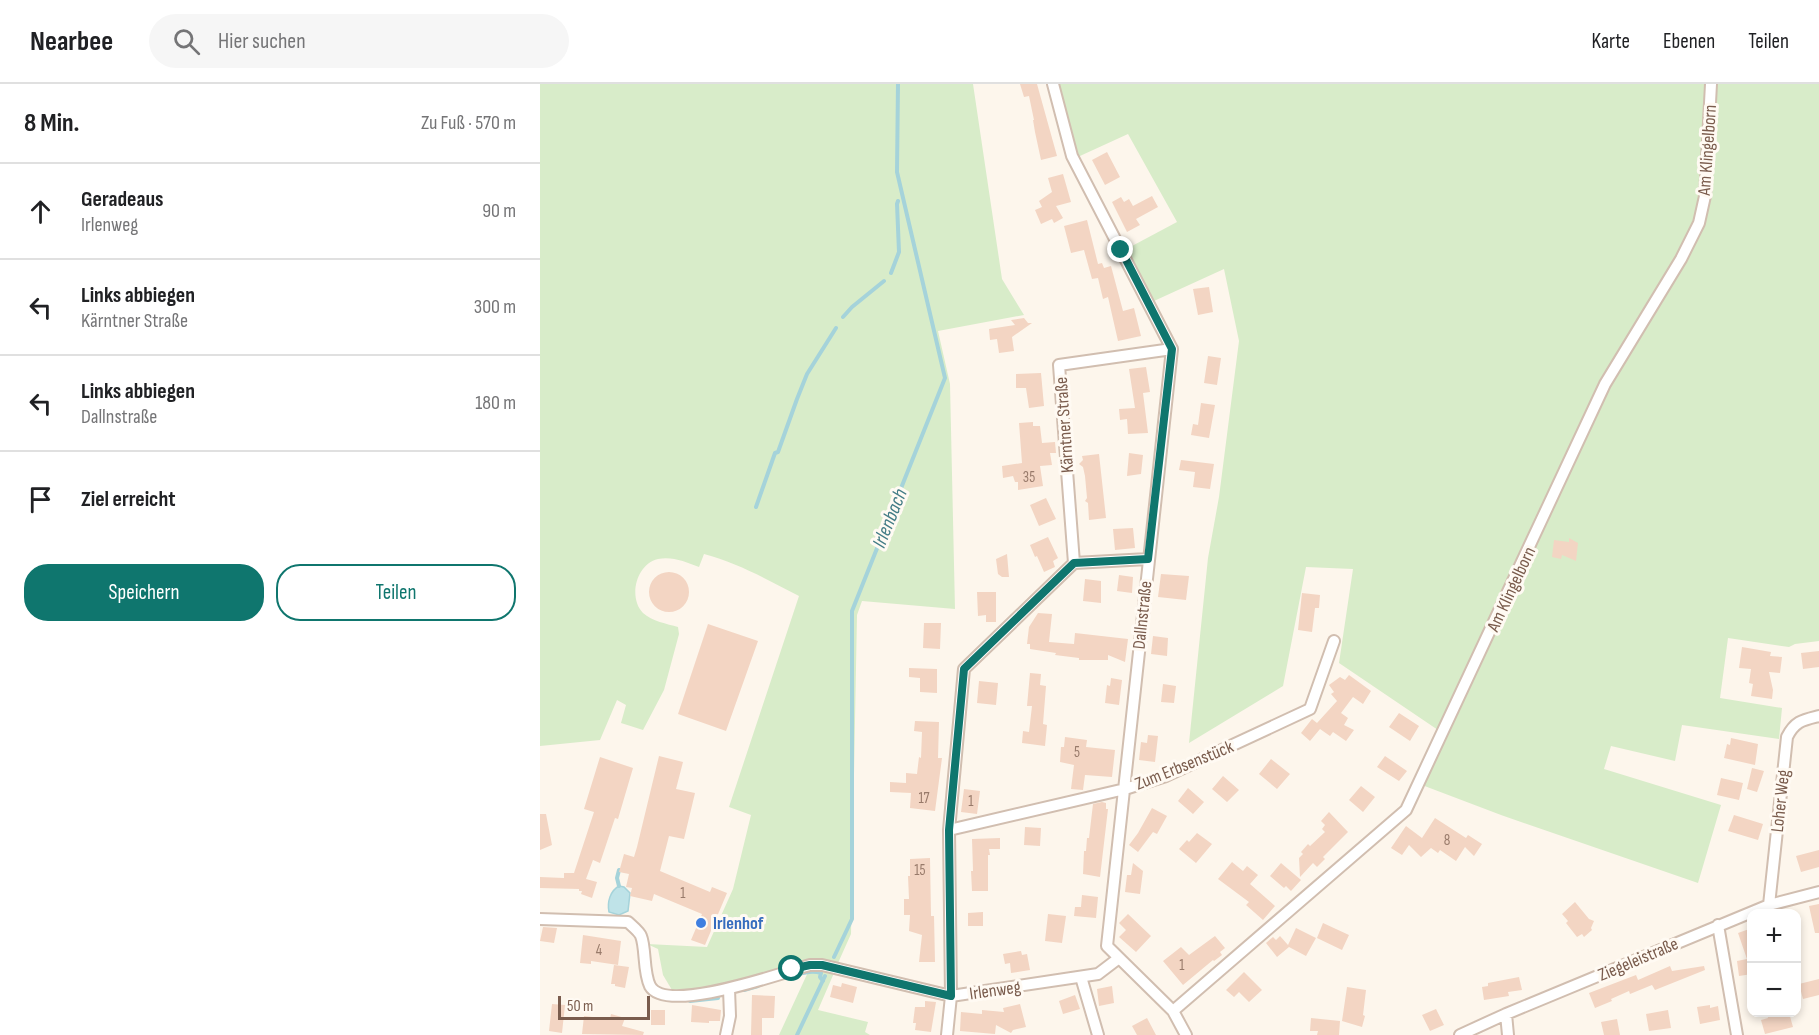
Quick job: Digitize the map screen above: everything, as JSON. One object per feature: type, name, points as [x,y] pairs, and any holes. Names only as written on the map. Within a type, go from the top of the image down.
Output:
[{"type":"street","points":[[1053,84],[1072,156],[1172,349]]},
{"type":"street","name":"Am Klingelborn","points":[[1173,1011],[1406,810],[1605,384],[1681,259],[1699,223],[1705,196],[1711,84]]},
{"type":"street","name":"Dallnstraße","points":[[1172,349],[1107,946],[1173,1011],[1186,1035]]},
{"type":"street","name":"Kärntner Straße","points":[[1074,563],[1059,364],[1172,349]]},
{"type":"street","points":[[947,1035],[951,996],[949,830],[964,669],[1074,563],[1148,559]]},
{"type":"street","name":"Zum Erbsenstück","points":[[949,830],[1125,789],[1166,776],[1310,709],[1334,641]]},
{"type":"street","name":"Loher Weg","points":[[1768,905],[1787,737],[1792,728],[1801,721],[1819,716]]},
{"type":"street","name":"Ziegeleistraße","points":[[1460,1035],[1768,905],[1819,892]]},
{"type":"street","name":"Irlenweg","points":[[540,919],[628,922],[640,934],[651,987],[658,993],[672,996],[729,989],[810,965],[822,965],[951,996],[1098,974],[1119,958]]},
{"type":"street","points":[[1718,925],[1737,1035]]},
{"type":"street","points":[[1081,977],[1098,1035]]},
{"type":"street","points":[[726,1035],[730,1016],[729,989]]},
{"type":"street","points":[[1506,1014],[1508,1035]]},
{"type":"green space","points":[[540,84],[973,84],[1002,279],[1024,315],[938,331],[950,384],[955,609],[862,601],[857,615],[851,934],[838,963],[814,958],[722,986],[672,990],[663,975],[658,949],[647,944],[707,947],[733,889],[751,815],[729,807],[799,596],[741,567],[704,554],[699,567],[668,558],[650,562],[644,567],[637,582],[635,591],[638,607],[651,618],[678,627],[679,634],[664,690],[643,730],[621,723],[626,705],[617,700],[600,740],[540,746]]},
{"type":"green space","points":[[1048,84],[1819,84],[1819,641],[1789,647],[1728,638],[1720,698],[1782,708],[1779,739],[1682,725],[1675,761],[1611,746],[1604,769],[1721,805],[1698,883],[1501,815],[1414,782],[1438,730],[1339,663],[1353,569],[1306,567],[1283,686],[1189,743],[1208,558],[1219,497],[1239,341],[1224,269],[1143,306],[1117,254],[1177,222],[1128,134],[1069,161]]},
{"type":"green space","points":[[809,970],[834,973],[818,1010],[868,1022],[865,1032],[870,1035],[779,1035]]},
{"type":"water","points":[[619,886],[624,887],[630,893],[628,911],[619,915],[609,912],[608,904],[611,894]]},
{"type":"building","points":[[1020,84],[1037,84],[1057,156],[1041,160],[1029,96],[1024,97]]},
{"type":"building","points":[[1107,152],[1120,177],[1105,185],[1092,160]]},
{"type":"building","points":[[1063,174],[1071,202],[1056,206],[1063,218],[1054,223],[1052,219],[1041,224],[1035,210],[1042,207],[1039,201],[1052,192],[1048,178]]},
{"type":"building","points":[[1152,196],[1158,207],[1136,219],[1140,225],[1127,232],[1112,202],[1121,197],[1124,202],[1129,199],[1133,206]]},
{"type":"building","points":[[1087,220],[1098,264],[1102,263],[1104,268],[1111,266],[1123,311],[1134,308],[1141,336],[1118,341],[1108,297],[1103,299],[1098,278],[1092,279],[1084,250],[1071,253],[1064,226]]},
{"type":"building","points":[[1209,287],[1213,312],[1198,315],[1193,289]]},
{"type":"building","points":[[1024,318],[1028,323],[1032,323],[1012,337],[1014,351],[999,353],[997,339],[990,340],[989,329],[1015,325],[1011,320]]},
{"type":"building","points":[[1208,356],[1221,358],[1217,385],[1204,383]]},
{"type":"building","points":[[1146,367],[1150,392],[1143,393],[1148,433],[1128,434],[1127,419],[1120,420],[1119,409],[1135,408],[1129,369]]},
{"type":"building","points":[[1041,373],[1044,406],[1029,408],[1026,388],[1016,388],[1016,374]]},
{"type":"building","points":[[1201,403],[1215,405],[1209,438],[1191,435],[1193,424],[1198,425]]},
{"type":"building","points":[[1033,422],[1033,426],[1040,426],[1042,443],[1055,442],[1056,453],[1050,453],[1052,465],[1040,466],[1043,486],[1018,490],[1018,482],[1015,482],[1013,476],[1003,478],[1002,466],[1022,463],[1019,423]]},
{"type":"building","points":[[1129,453],[1143,455],[1141,474],[1127,476]]},
{"type":"building","points":[[1099,454],[1106,518],[1089,520],[1088,503],[1085,501],[1087,498],[1085,476],[1083,467],[1079,464],[1083,460],[1082,456]]},
{"type":"building","points":[[1181,460],[1214,464],[1210,489],[1193,487],[1195,472],[1179,470]]},
{"type":"building","points":[[1046,498],[1056,519],[1039,526],[1030,505]]},
{"type":"building","points":[[1133,528],[1135,548],[1115,550],[1113,529]]},
{"type":"building","points":[[1048,537],[1058,558],[1053,561],[1055,567],[1044,572],[1030,545]]},
{"type":"building","points":[[1569,538],[1578,543],[1576,561],[1562,555],[1561,559],[1552,557],[1554,540],[1569,542]]},
{"type":"building","points":[[1007,554],[1009,577],[1002,577],[998,574],[996,559]]},
{"type":"building","points":[[669,572],[677,573],[683,578],[688,584],[688,600],[683,606],[677,611],[669,612],[661,611],[655,606],[650,600],[649,592],[650,584],[655,578],[661,573]]},
{"type":"building","points":[[1161,574],[1189,576],[1186,600],[1158,597]]},
{"type":"building","points":[[1119,575],[1133,577],[1132,593],[1117,591]]},
{"type":"building","points":[[1085,579],[1101,581],[1101,603],[1083,601]]},
{"type":"building","points":[[977,592],[996,592],[996,622],[986,622],[986,615],[978,616]]},
{"type":"building","points":[[1302,593],[1320,595],[1319,608],[1315,608],[1312,632],[1298,630]]},
{"type":"building","points":[[1038,613],[1052,614],[1049,642],[1074,644],[1075,633],[1128,639],[1125,662],[1108,655],[1108,660],[1079,660],[1079,658],[1030,649],[1030,644],[1027,644],[1029,627]]},
{"type":"building","points":[[924,623],[941,623],[940,649],[923,648]]},
{"type":"building","points":[[708,624],[758,641],[726,731],[678,714]]},
{"type":"building","points":[[1153,636],[1168,638],[1167,656],[1151,654]]},
{"type":"building","points":[[1742,647],[1771,652],[1770,656],[1782,657],[1780,673],[1769,672],[1773,690],[1772,699],[1751,696],[1753,684],[1749,683],[1751,669],[1739,668]]},
{"type":"building","points":[[1819,651],[1819,667],[1803,669],[1801,653]]},
{"type":"building","points":[[909,668],[937,669],[937,693],[920,692],[920,678],[909,677]]},
{"type":"building","points":[[1030,673],[1041,674],[1040,685],[1046,686],[1043,724],[1047,725],[1045,746],[1022,743],[1023,731],[1029,732],[1032,706],[1027,706]]},
{"type":"building","points":[[1349,675],[1371,691],[1363,704],[1353,697],[1341,713],[1348,718],[1344,725],[1354,730],[1346,741],[1333,732],[1330,736],[1320,729],[1310,741],[1301,733],[1312,719],[1317,723],[1337,701],[1331,694],[1334,692],[1329,685],[1340,677],[1345,680]]},
{"type":"building","points":[[1111,678],[1122,680],[1119,705],[1105,703],[1107,685],[1110,686]]},
{"type":"building","points":[[979,681],[998,683],[996,705],[977,703]]},
{"type":"building","points":[[1163,684],[1176,686],[1174,703],[1161,702]]},
{"type":"building","points":[[1399,713],[1419,726],[1410,741],[1389,727]]},
{"type":"building","points":[[915,721],[939,722],[938,758],[942,758],[935,811],[910,808],[911,793],[890,792],[890,782],[906,783],[906,773],[917,774],[919,757],[921,758],[922,732],[914,731]]},
{"type":"building","points":[[1148,735],[1158,736],[1155,762],[1139,760],[1141,742],[1147,743]]},
{"type":"building","points":[[1065,737],[1087,740],[1086,747],[1115,750],[1112,777],[1085,775],[1083,790],[1071,789],[1074,765],[1060,762],[1061,747],[1064,747]]},
{"type":"building","points":[[1731,738],[1758,744],[1755,765],[1724,758]]},
{"type":"building","points":[[659,756],[683,762],[676,789],[695,793],[684,839],[669,836],[660,871],[710,892],[712,887],[727,893],[705,945],[691,940],[702,914],[654,894],[652,901],[630,896],[632,888],[626,887],[629,874],[619,872],[624,854],[634,857]]},
{"type":"building","points":[[1385,756],[1407,771],[1399,781],[1377,767]]},
{"type":"building","points":[[600,757],[633,768],[618,819],[615,818],[600,863],[593,860],[586,879],[597,882],[592,898],[581,894],[582,891],[579,889],[540,888],[540,877],[564,878],[564,873],[574,873],[594,812],[584,809]]},
{"type":"building","points":[[1271,759],[1290,774],[1277,789],[1259,774]]},
{"type":"building","points":[[1752,768],[1764,771],[1757,792],[1747,789]]},
{"type":"building","points":[[1223,776],[1239,790],[1227,802],[1212,789]]},
{"type":"building","points":[[1721,778],[1743,783],[1739,800],[1717,795]]},
{"type":"building","points":[[1361,786],[1375,797],[1363,812],[1349,800]]},
{"type":"building","points":[[1188,788],[1204,802],[1193,814],[1178,801]]},
{"type":"building","points":[[964,789],[980,791],[977,814],[961,812]]},
{"type":"building","points":[[1106,803],[1106,809],[1108,809],[1100,877],[1083,874],[1084,851],[1086,851],[1087,838],[1089,838],[1093,804]]},
{"type":"building","points":[[1152,808],[1167,816],[1157,834],[1153,832],[1138,852],[1129,845]]},
{"type":"building","points":[[1329,812],[1348,832],[1323,857],[1325,859],[1317,867],[1313,863],[1300,877],[1299,858],[1303,854],[1301,852],[1325,832],[1322,829],[1325,825],[1321,821]]},
{"type":"building","points":[[540,814],[546,814],[552,845],[540,850]]},
{"type":"building","points":[[1734,815],[1763,824],[1758,840],[1728,831]]},
{"type":"building","points":[[1435,818],[1466,838],[1468,835],[1482,844],[1474,856],[1465,847],[1456,861],[1440,850],[1438,853],[1431,848],[1421,857],[1409,845],[1402,855],[1391,848],[1406,826],[1422,838]]},
{"type":"building","points":[[1025,827],[1041,828],[1040,846],[1024,845]]},
{"type":"building","points":[[1197,833],[1212,844],[1196,863],[1179,849]]},
{"type":"building","points":[[1000,838],[1000,849],[989,849],[988,891],[972,891],[972,839]]},
{"type":"building","points":[[1819,850],[1819,867],[1801,872],[1796,856]]},
{"type":"building","points":[[930,858],[935,962],[919,962],[922,935],[909,931],[910,915],[904,915],[904,899],[909,899],[910,859]]},
{"type":"building","points":[[1232,862],[1243,871],[1247,866],[1258,875],[1250,884],[1275,906],[1263,920],[1246,905],[1249,902],[1218,879]]},
{"type":"building","points":[[1133,863],[1143,871],[1140,894],[1125,892],[1127,875],[1131,875]]},
{"type":"building","points":[[1281,863],[1301,880],[1291,891],[1270,876]]},
{"type":"building","points":[[1082,895],[1098,897],[1096,918],[1074,916],[1075,907],[1081,907]]},
{"type":"building","points":[[1575,902],[1589,919],[1594,921],[1592,930],[1584,937],[1582,934],[1577,937],[1562,914]]},
{"type":"building","points":[[1819,904],[1819,933],[1815,933],[1809,906]]},
{"type":"building","points":[[983,912],[983,926],[968,926],[968,913]]},
{"type":"building","points":[[1048,914],[1066,916],[1062,943],[1045,941]]},
{"type":"building","points":[[1128,914],[1151,936],[1136,952],[1119,937],[1126,930],[1119,923]]},
{"type":"building","points":[[1323,923],[1349,935],[1342,950],[1317,938]]},
{"type":"building","points":[[543,927],[557,928],[554,943],[540,941]]},
{"type":"building","points":[[1296,928],[1316,938],[1306,956],[1289,947],[1277,957],[1266,943],[1273,937],[1276,940],[1280,936],[1288,945]]},
{"type":"building","points":[[1747,930],[1747,959],[1738,933]]},
{"type":"building","points":[[583,935],[621,941],[618,965],[591,961],[591,964],[580,963]]},
{"type":"building","points":[[1215,936],[1225,948],[1220,952],[1222,955],[1183,985],[1163,961],[1181,947],[1189,955]]},
{"type":"building","points":[[1021,951],[1022,955],[1027,954],[1030,970],[1011,973],[1010,963],[1005,964],[1003,954]]},
{"type":"building","points":[[1747,959],[1747,975],[1739,976],[1737,961]]},
{"type":"building","points":[[614,965],[629,967],[625,988],[611,984]]},
{"type":"building","points":[[1670,966],[1672,971],[1704,966],[1705,970],[1655,990],[1652,985],[1630,994],[1629,991],[1595,1008],[1589,993],[1636,975],[1638,980]]},
{"type":"building","points":[[1244,972],[1262,990],[1249,1002],[1239,992],[1234,997],[1226,990]]},
{"type":"building","points":[[1519,977],[1522,990],[1508,992],[1509,996],[1484,1000],[1482,987],[1488,986],[1488,983]]},
{"type":"building","points":[[1819,979],[1819,995],[1803,999],[1801,984]]},
{"type":"building","points":[[842,983],[857,987],[853,1003],[830,997],[833,985],[841,987]]},
{"type":"building","points":[[1112,986],[1114,1003],[1099,1006],[1097,989]]},
{"type":"building","points":[[1347,987],[1366,990],[1363,1015],[1365,1016],[1362,1027],[1342,1021]]},
{"type":"building","points":[[752,995],[775,996],[774,1018],[762,1018],[762,1035],[751,1035]]},
{"type":"building","points":[[1075,995],[1080,1009],[1063,1014],[1059,1001]]},
{"type":"building","points":[[925,1001],[936,1002],[931,1032],[915,1030],[916,1023],[913,1023],[915,1007],[925,1007]]},
{"type":"building","points":[[552,1004],[565,1005],[562,1033],[549,1031]]},
{"type":"building","points":[[1020,1004],[1026,1027],[1013,1030],[1011,1033],[996,1025],[995,1034],[960,1031],[961,1012],[982,1014],[982,1010],[1004,1012],[1003,1008]]},
{"type":"building","points":[[692,1005],[721,1010],[720,1021],[691,1022]]},
{"type":"building","points":[[1710,1005],[1710,1008],[1718,1006],[1720,1020],[1700,1024],[1697,1007]]},
{"type":"building","points":[[1436,1009],[1444,1025],[1430,1031],[1422,1015]]},
{"type":"building","points":[[651,1010],[665,1010],[665,1025],[651,1025]]},
{"type":"building","points":[[1668,1010],[1671,1028],[1649,1031],[1646,1014]]},
{"type":"building","points":[[611,1014],[625,1018],[622,1026],[644,1032],[643,1035],[582,1034],[584,1016],[610,1019]]},
{"type":"building","points":[[1790,1017],[1793,1027],[1765,1034],[1761,1020]]},
{"type":"building","points":[[1147,1018],[1156,1035],[1137,1035],[1132,1026]]},
{"type":"building","points":[[1311,1018],[1340,1021],[1339,1035],[1317,1035],[1318,1031],[1310,1031]]},
{"type":"building","points":[[1617,1019],[1620,1035],[1604,1035],[1601,1022]]},
{"type":"waterway","name":"Irlenbach","points":[[834,957],[852,919],[852,611],[945,378],[897,172],[898,84]]},
{"type":"waterway","points":[[891,273],[899,252],[898,201]]},
{"type":"waterway","points":[[843,317],[884,281]]},
{"type":"waterway","points":[[756,507],[807,374],[836,328]]},
{"type":"waterway","points":[[619,870],[617,878],[619,886]]},
{"type":"waterway","points":[[794,975],[818,972],[821,973],[820,977],[823,981]]},
{"type":"waterway","name":"Irlenbach","points":[[797,1035],[825,976]]},
{"type":"waterway","points":[[744,990],[758,986]]},
{"type":"waterway","points":[[690,1001],[718,998]]},
{"type":"place","name":"Irlenhof","points":[[701,923]]},
{"type":"route","points":[[792,969],[822,965],[951,996],[949,830],[964,669],[1074,563],[1148,559],[1172,349],[1121,250]]}]
